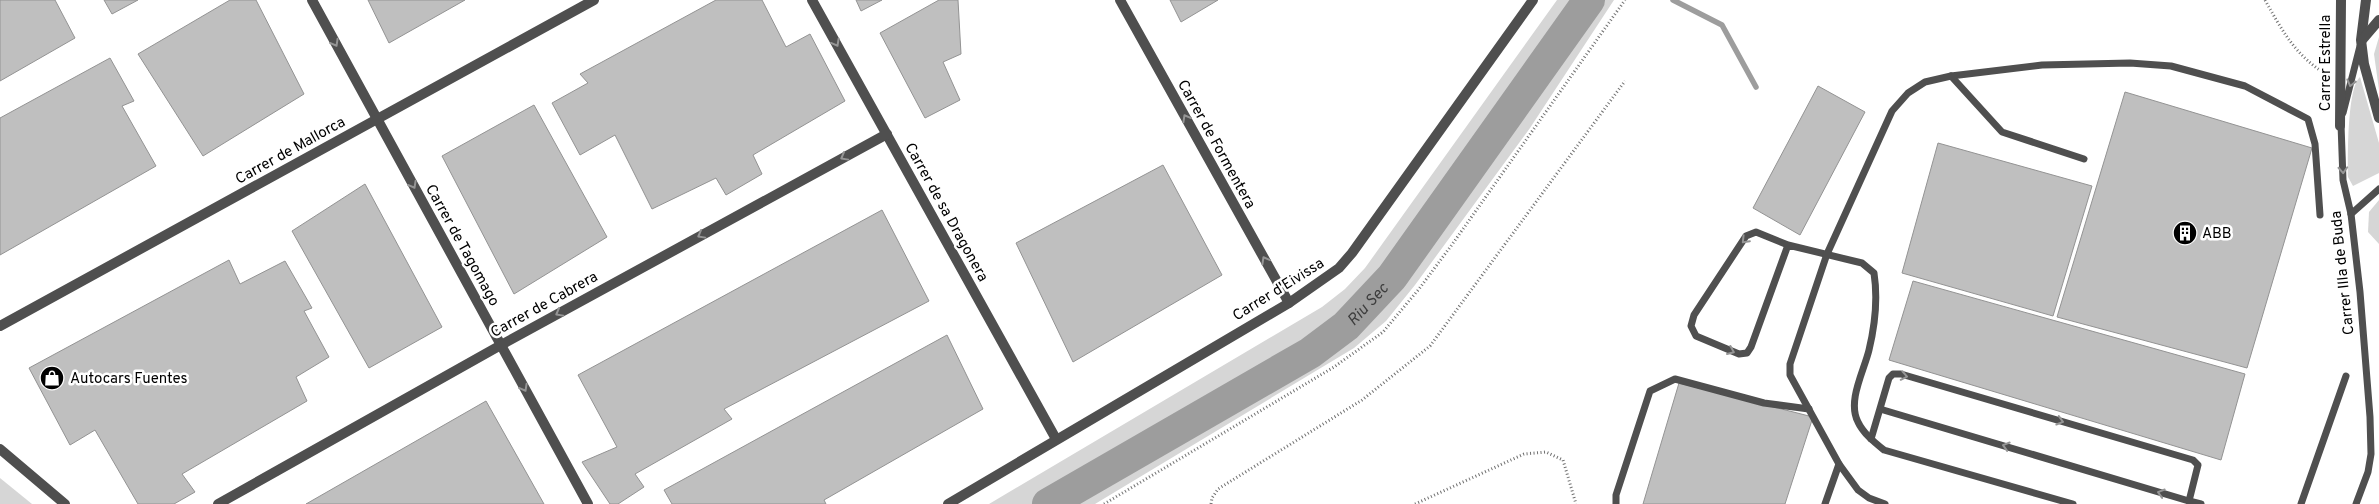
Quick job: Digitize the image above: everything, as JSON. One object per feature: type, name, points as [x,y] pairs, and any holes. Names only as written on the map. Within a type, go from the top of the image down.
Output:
[{"type":"street","name":"Carrer de Tagomago","points":[[312,0],[588,504]]},
{"type":"street","name":"Carrer de Mallorca","points":[[0,326],[594,0]]},
{"type":"street","name":"Carrer de sa Dragonera","points":[[812,0],[1056,439]]},
{"type":"street","name":"Carrer de Formentera","points":[[1120,0],[1289,302]]},
{"type":"street","name":"Carrer d'Eivissa","points":[[948,504],[1289,302],[1339,268],[1352,253],[1533,0]]},
{"type":"street","name":"Carrer Estrella","points":[[2340,126],[2341,0]]},
{"type":"street","points":[[2366,0],[2361,40],[2364,64],[2379,118]]},
{"type":"street","points":[[2361,40],[2379,20]]},
{"type":"street","name":"Carrer de Cabrera","points":[[218,504],[501,345],[887,134]]},
{"type":"street","points":[[0,449],[65,504]]},
{"type":"lane","name":"Carrer Illa de Buda","points":[[2356,504],[2368,472],[2371,454],[2370,417],[2351,214],[2344,180],[2340,126],[2361,40]]},
{"type":"lane","points":[[1885,504],[1869,498],[1858,490],[1839,464],[1790,375],[1790,364],[1827,254],[1892,111],[1908,93],[1925,82],[1951,76],[2042,65],[2130,63],[2171,66],[2246,86],[2308,119],[2315,144],[2320,215]]},
{"type":"lane","points":[[1951,76],[2002,132],[2084,159]]},
{"type":"lane","points":[[2351,214],[2379,189]]},
{"type":"lane","points":[[1788,245],[1751,347],[1747,353],[1739,354],[1696,336],[1691,326],[1694,315],[1746,236],[1756,232],[1788,245],[1862,263],[1874,273],[1877,295],[1869,349],[1854,401],[1857,421],[1871,439],[1884,450],[2073,504]]},
{"type":"lane","points":[[1871,439],[1889,378],[1893,374],[1901,374],[2193,460],[2198,465],[2198,471],[2190,501]]},
{"type":"lane","points":[[2301,504],[2346,376]]},
{"type":"lane","points":[[1616,504],[1616,495],[1650,391],[1665,382],[1675,379],[1764,403],[1810,409]]},
{"type":"lane","points":[[1880,409],[2200,504]]},
{"type":"lane","points":[[1826,504],[1839,464]]},
{"type":"path","points":[[1104,504],[1334,366],[1383,332],[1419,289],[1451,246],[1625,0]]},
{"type":"path","points":[[2266,0],[2287,38],[2300,54],[2328,75],[2339,79]]},
{"type":"path","points":[[1212,504],[1212,498],[1218,489],[1362,400],[1430,346],[1625,81]]},
{"type":"path","points":[[1415,504],[1524,454],[1546,452],[1563,460],[1576,504]]},
{"type":"shaded area","points":[[1557,0],[1614,0],[1530,128],[1415,285],[1386,321],[1354,348],[1095,504],[989,504],[1322,307],[1345,289],[1365,268]]},
{"type":"shaded area","points":[[2379,37],[2379,90],[2374,54]]},
{"type":"shaded area","points":[[2360,77],[2379,143],[2379,173],[2353,186],[2348,177],[2350,108],[2356,84]]},
{"type":"shaded area","points":[[2379,200],[2379,244],[2368,232],[2369,212]]},
{"type":"shaded area","points":[[0,478],[32,504],[0,504]]},
{"type":"building","points":[[0,0],[55,0],[75,38],[0,81]]},
{"type":"building","points":[[104,0],[138,0],[112,14]]},
{"type":"building","points":[[230,0],[256,0],[304,94],[203,156],[138,54]]},
{"type":"building","points":[[368,0],[465,0],[389,43]]},
{"type":"building","points":[[716,0],[762,0],[786,47],[810,34],[845,101],[753,155],[762,174],[726,195],[716,178],[652,209],[615,135],[580,155],[552,103],[588,83],[580,74]]},
{"type":"building","points":[[856,0],[882,0],[861,11]]},
{"type":"building","points":[[939,0],[958,0],[961,54],[943,62],[960,100],[925,118],[880,33]]},
{"type":"building","points":[[1170,0],[1218,0],[1181,22]]},
{"type":"building","points":[[110,58],[134,101],[122,106],[156,166],[0,255],[0,118]]},
{"type":"building","points":[[1818,86],[1865,112],[1800,235],[1753,208]]},
{"type":"building","name":"ABB","points":[[2125,92],[2312,148],[2247,368],[2057,317]]},
{"type":"building","points":[[534,105],[607,237],[514,294],[442,156]]},
{"type":"building","points":[[1938,143],[2092,186],[2053,316],[1902,273]]},
{"type":"building","points":[[1163,165],[1222,275],[1073,362],[1016,243]]},
{"type":"building","points":[[365,184],[442,327],[369,368],[292,231]]},
{"type":"building","points":[[882,210],[929,301],[724,409],[732,419],[635,474],[644,487],[618,504],[610,504],[582,462],[617,447],[578,375]]},
{"type":"building","points":[[229,260],[240,284],[285,261],[312,308],[304,311],[329,357],[296,377],[307,401],[182,474],[195,492],[174,504],[138,504],[95,430],[70,445],[29,368]]},
{"type":"building","points":[[1913,281],[2245,374],[2221,460],[1889,360]]},
{"type":"building","points":[[947,335],[983,409],[824,500],[826,504],[672,504],[664,490]]},
{"type":"building","points":[[1679,383],[1813,417],[1785,504],[1643,504]]},
{"type":"building","points":[[486,401],[544,504],[306,504]]},
{"type":"waterway","name":"Riu Sec","points":[[1048,504],[1310,353],[1346,326],[1392,277],[1589,0]]},
{"type":"waterway","points":[[1673,0],[1722,25],[1756,87]]},
{"type":"place","name":"ABB","points":[[2185,233]]},
{"type":"place","name":"Autocars Fuentes","points":[[52,378]]}]
